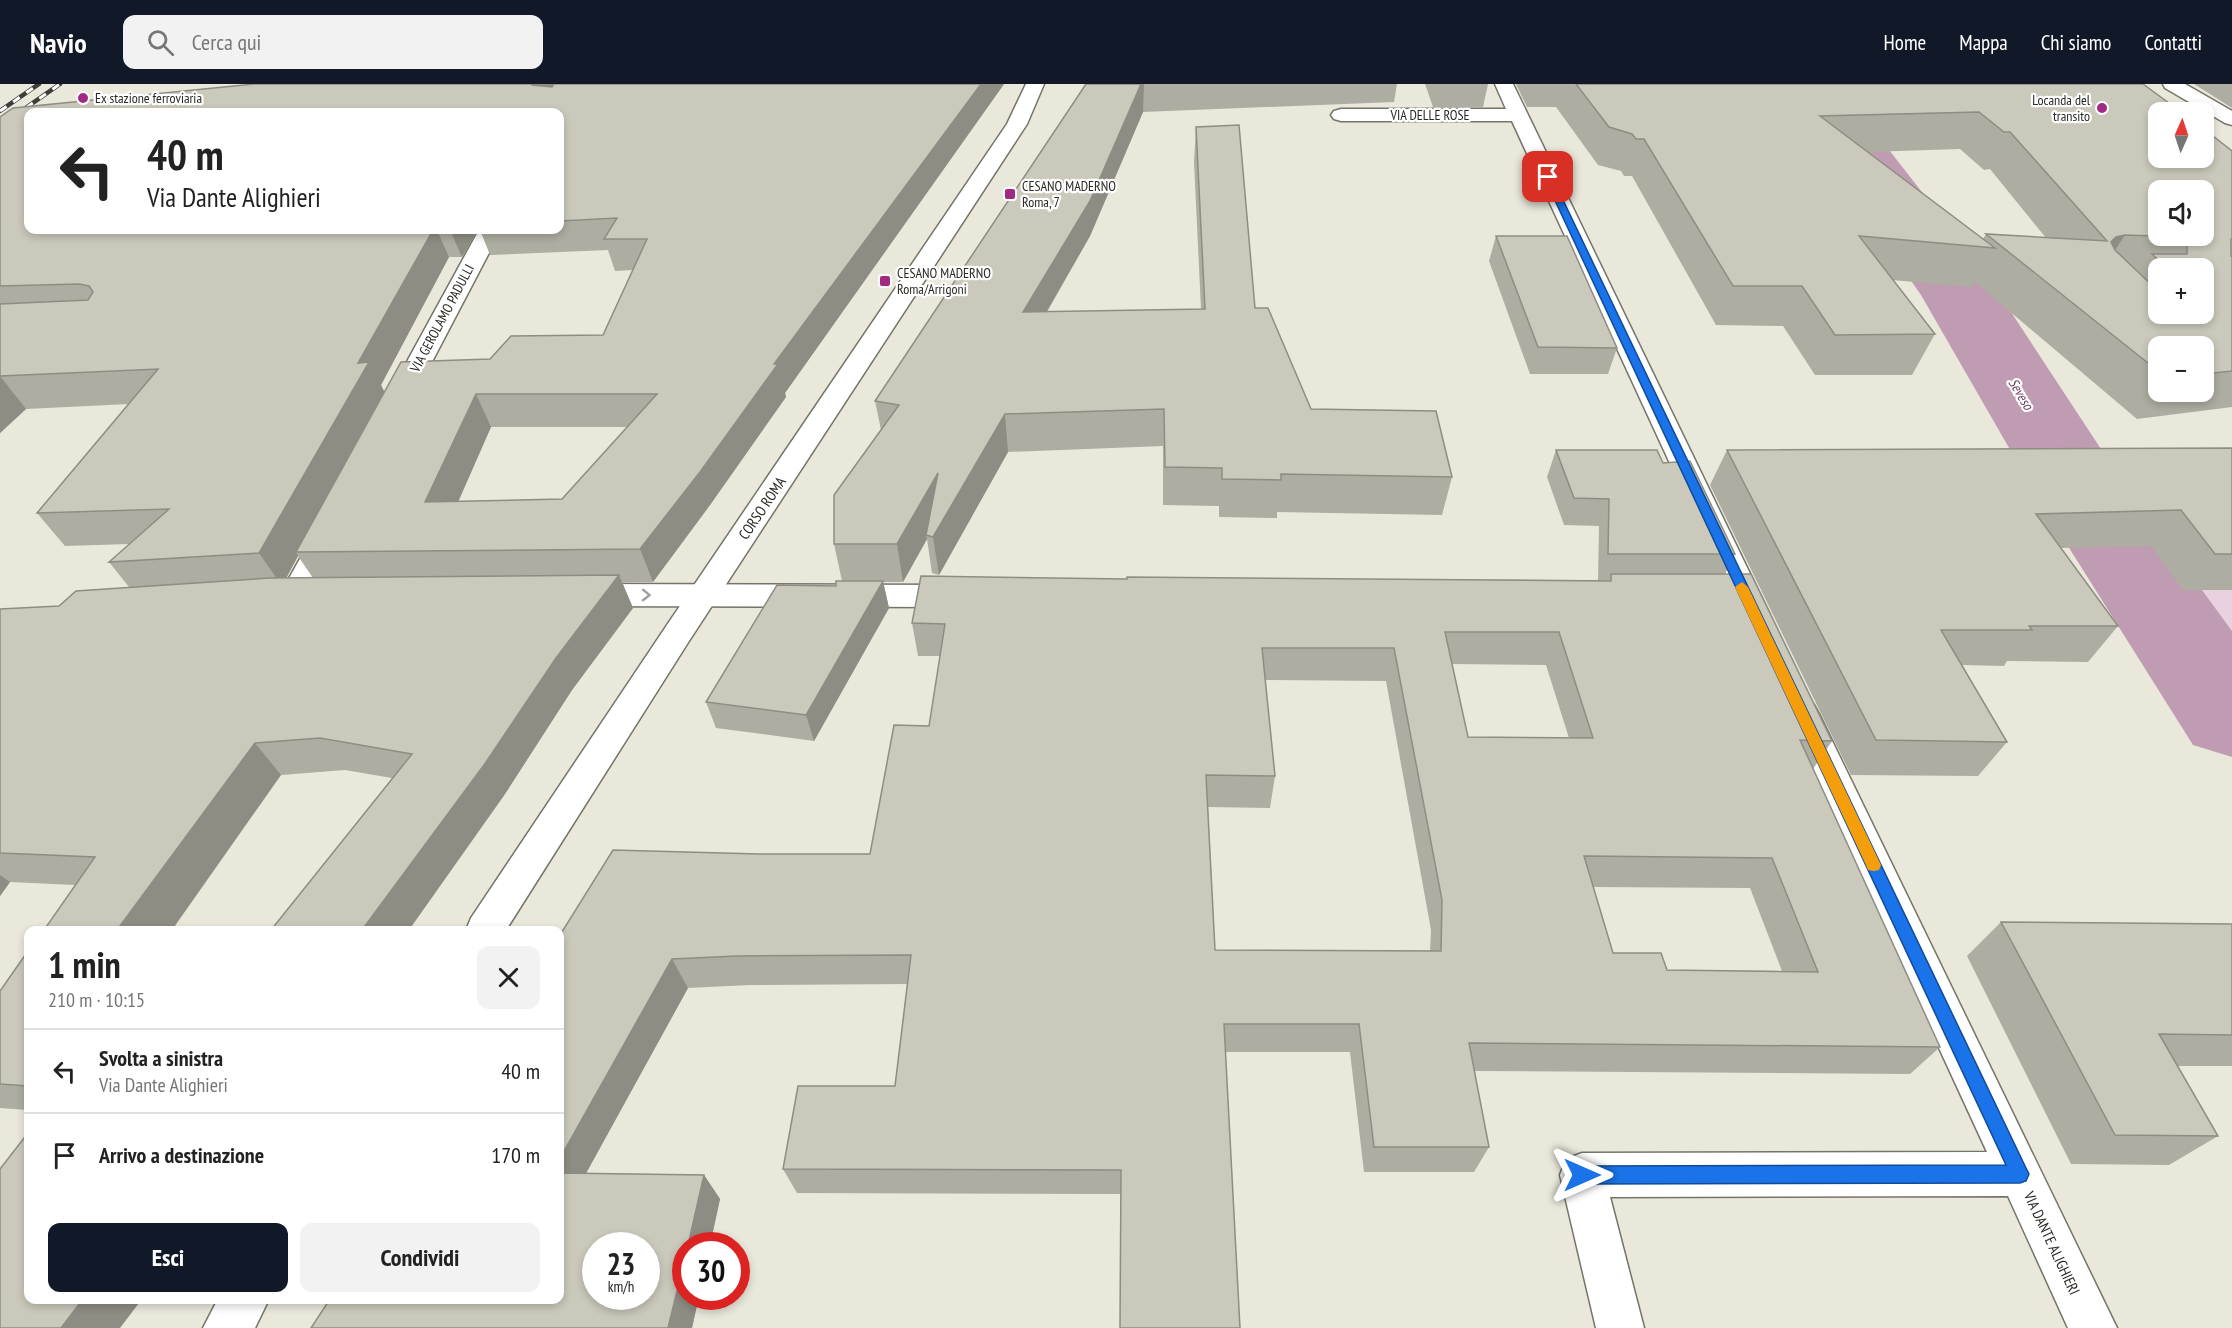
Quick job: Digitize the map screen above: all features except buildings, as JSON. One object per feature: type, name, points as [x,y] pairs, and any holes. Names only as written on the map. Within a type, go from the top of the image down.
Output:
[{"type":"street","name":"CORSO ROMA","points":[[488,926],[703,596],[1017,124],[1035,84]]},
{"type":"street","points":[[1504,84],[1727,594],[1768,641]]},
{"type":"street","points":[[2172,84],[2232,119]]},
{"type":"street","name":"VIA DELLE ROSE","points":[[1341,116],[1519,115]]},
{"type":"street","name":"VIA GEROLAMO PADULLI","points":[[389,419],[488,234]]},
{"type":"street","points":[[329,598],[282,599],[344,503]]},
{"type":"street","points":[[557,596],[990,596]]},
{"type":"street","name":"VIA DANTE ALIGHIERI","points":[[1788,683],[2093,1328]]},
{"type":"street","points":[[1620,1328],[1582,1175],[2020,1174]]},
{"type":"street","points":[[227,1328],[243,1304]]},
{"type":"shaded area","points":[[2183,590],[2232,590],[2232,654]]},
{"type":"waterway","name":"Seveso","points":[[1796,84],[1855,151],[1960,294],[2086,500],[2232,715]]},
{"type":"railway","points":[[0,111],[39,84]]},
{"type":"railway","points":[[26,108],[60,84]]},
{"type":"railway","points":[[0,126],[24,109]]},
{"type":"slow traffic","points":[[1742,587],[1874,865]]},
{"type":"place","name":"Ex stazione ferroviaria","points":[[83,98]]},
{"type":"place","name":"Locanda del transito","points":[[2102,108]]},
{"type":"place","name":"CESANO MADERNO Roma, 7","points":[[1010,194]]},
{"type":"place","name":"CESANO MADERNO Roma/Arrigoni","points":[[885,281]]},
{"type":"route","points":[[1548,177],[2020,1174],[1582,1175]]}]
